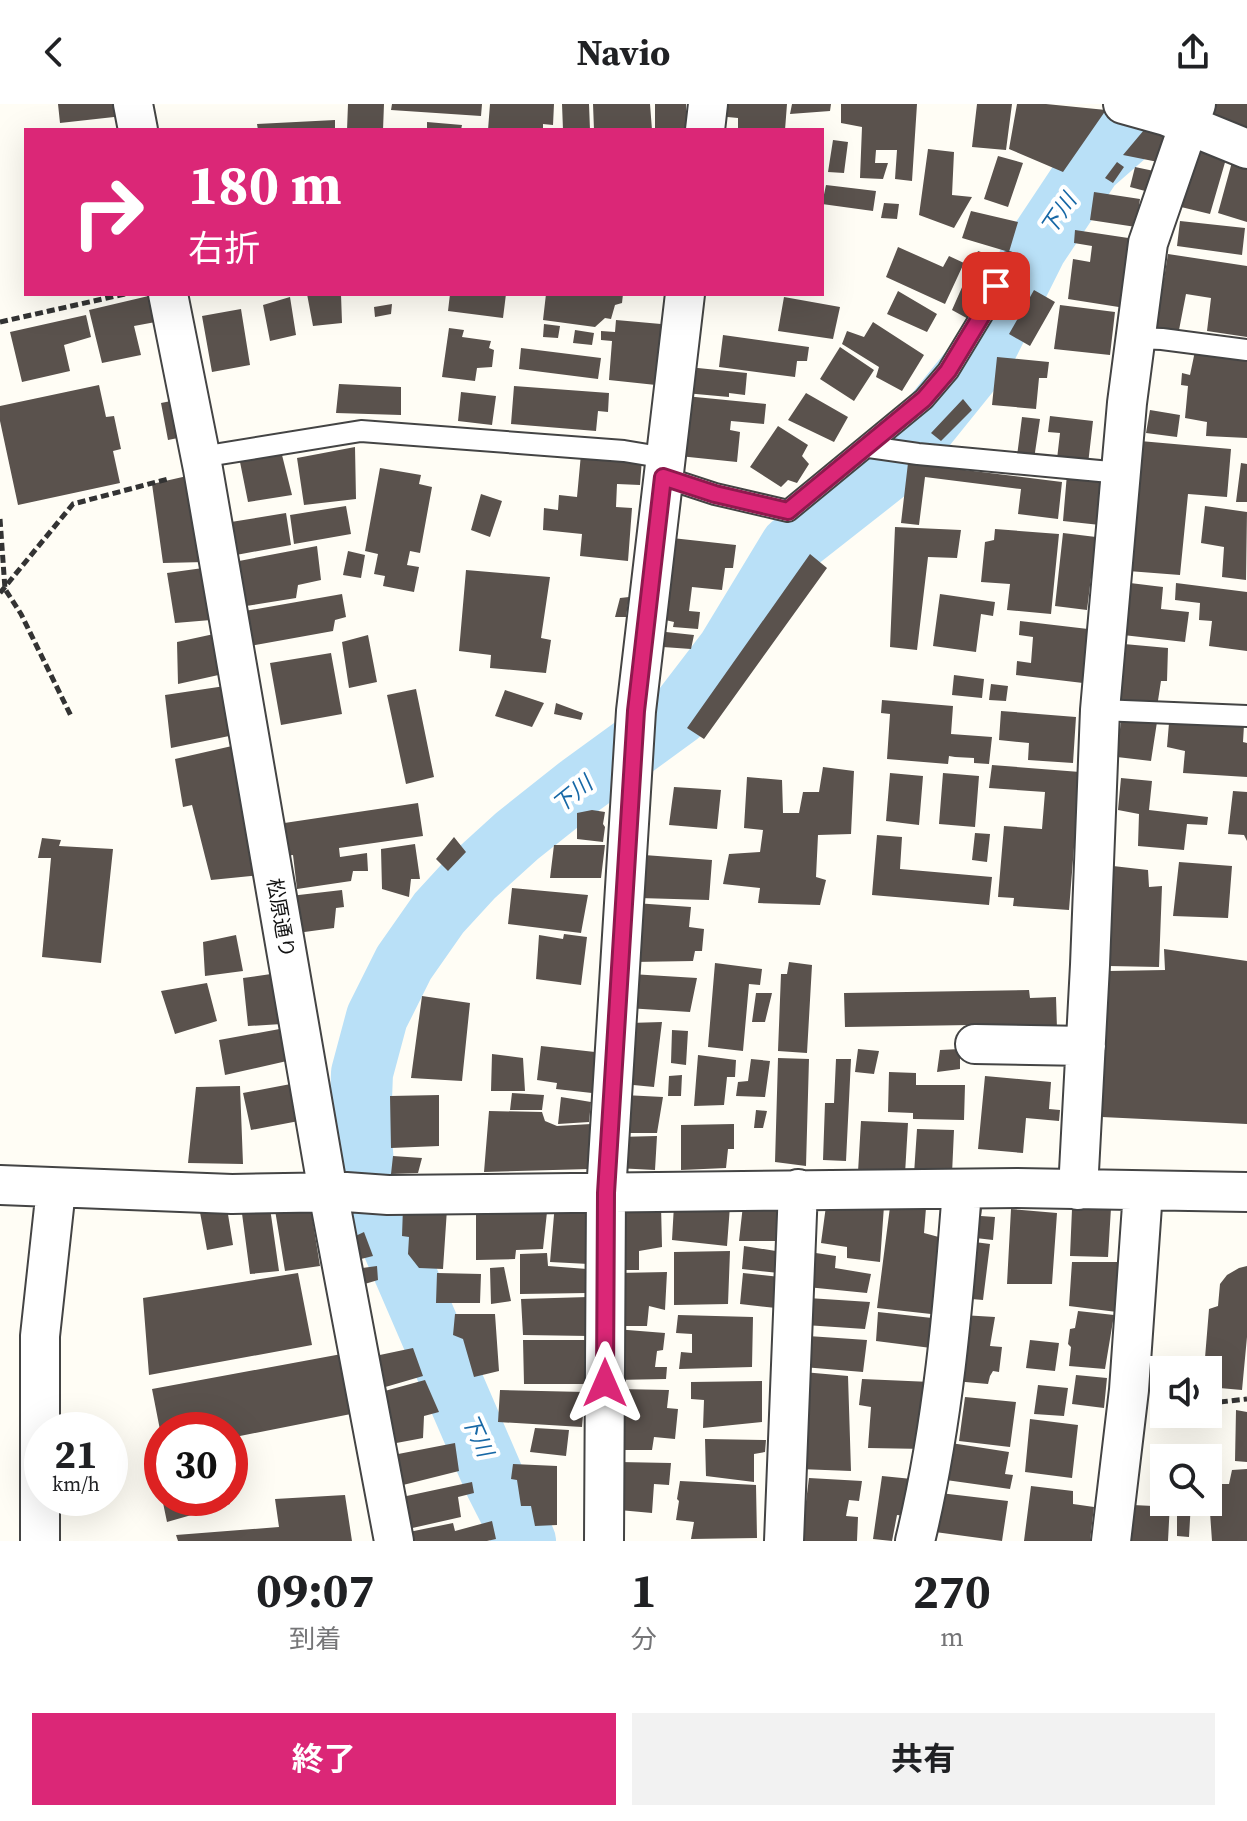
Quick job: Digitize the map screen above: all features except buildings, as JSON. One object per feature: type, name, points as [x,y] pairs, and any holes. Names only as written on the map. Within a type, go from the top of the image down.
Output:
[{"type":"street","points":[[133,104],[138,128]]},
{"type":"street","points":[[705,128],[708,104]]},
{"type":"street","points":[[1123,104],[1184,116],[1247,149]]},
{"type":"street","points":[[1078,1190],[1100,710],[1127,403],[1148,243],[1184,116]]},
{"type":"street","name":"松原通り","points":[[168,296],[337,1192],[394,1541]]},
{"type":"street","points":[[604,1541],[606,1193],[636,711],[685,296]]},
{"type":"street","points":[[975,1044],[1086,1046]]},
{"type":"street","points":[[0,1185],[232,1194],[337,1192],[388,1195],[1017,1188],[1247,1192]]},
{"type":"street","points":[[40,1541],[40,1336],[56,1189]]},
{"type":"street","points":[[784,1541],[798,1189]]},
{"type":"street","points":[[915,1541],[934,1458],[949,1340],[962,1190]]},
{"type":"street","points":[[1111,1541],[1129,1390],[1143,1191]]},
{"type":"lane","points":[[202,463],[361,431],[624,451],[715,494],[788,511],[874,448],[924,399],[948,371],[985,310],[1008,263]]},
{"type":"lane","points":[[1135,338],[1247,350]]},
{"type":"lane","points":[[874,448],[1121,473]]},
{"type":"lane","points":[[1100,710],[1247,716]]},
{"type":"path","points":[[0,322],[116,296]]},
{"type":"path","points":[[2,591],[73,504],[202,463]]},
{"type":"path","points":[[0,519],[2,591],[21,614],[71,716]]},
{"type":"path","points":[[1222,1402],[1247,1399]]},
{"type":"waterway","name":"下川","points":[[525,1541],[496,1484],[364,1178],[360,1125],[362,1073],[377,1017],[404,963],[439,913],[473,876],[580,786],[679,714],[728,650],[791,546],[894,465],[982,356],[1036,248],[1091,165],[1131,130],[1141,104]]},
{"type":"route","points":[[605,1383],[606,1193],[636,711],[663,477],[715,494],[788,511],[924,399],[948,371],[996,286]]}]
